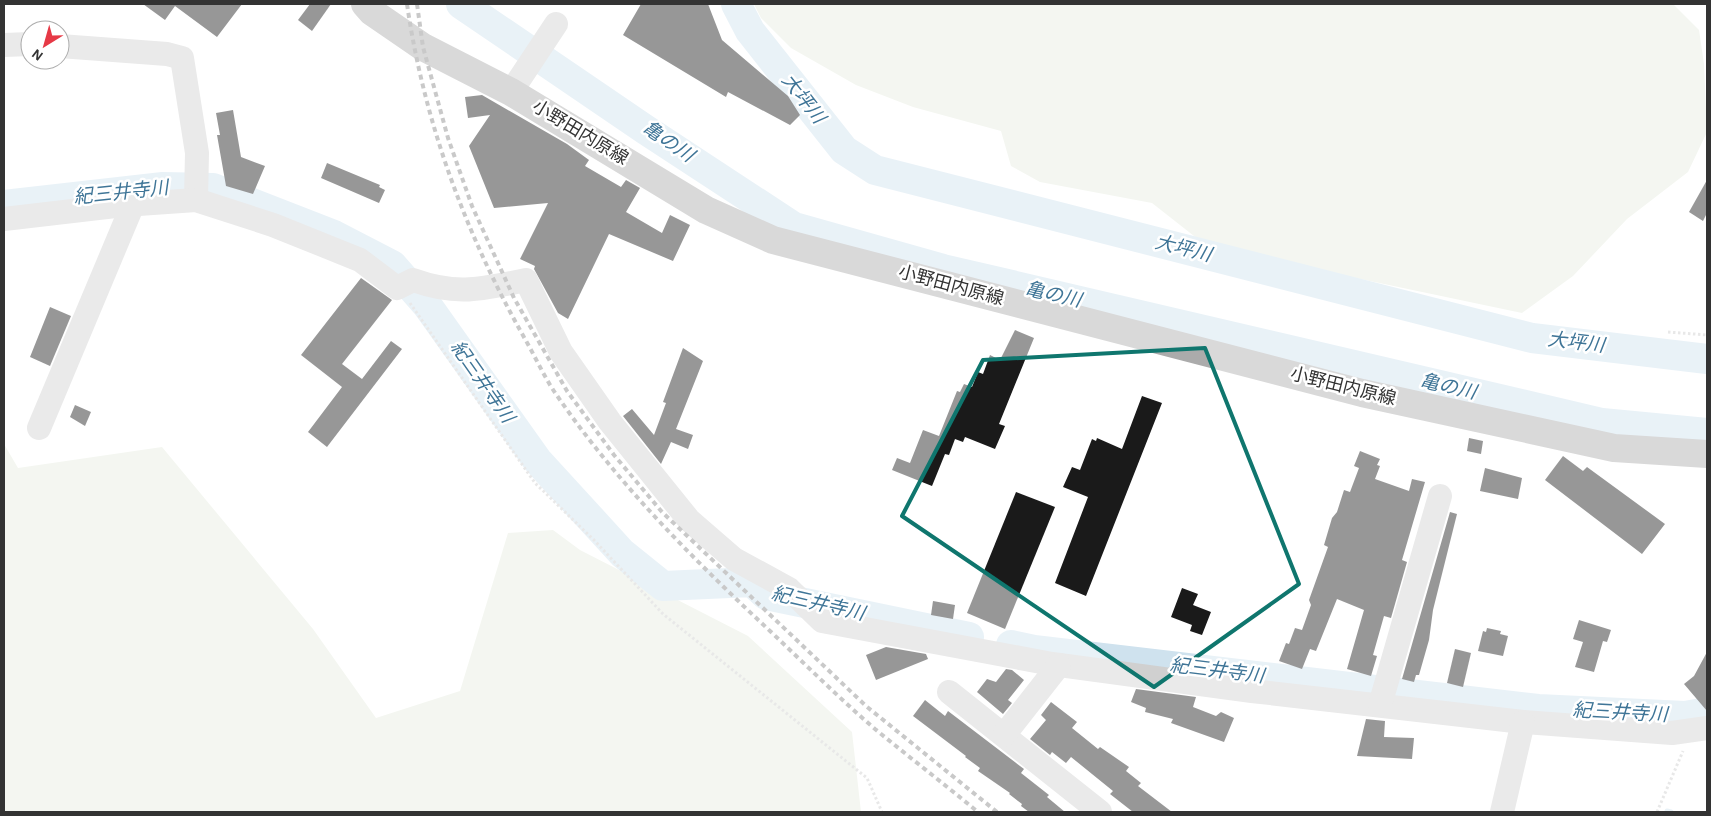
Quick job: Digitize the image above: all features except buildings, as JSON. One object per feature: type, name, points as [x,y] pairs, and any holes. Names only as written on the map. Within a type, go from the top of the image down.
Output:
[{"type":"main road","name":"小野田内原線","points":[[366,4],[372,12],[412,41],[514,87],[706,210],[773,240],[1362,393],[1614,448],[1707,454]]},
{"type":"street","points":[[514,87],[556,24]]},
{"type":"street","points":[[4,45],[20,44]]},
{"type":"street","points":[[70,47],[167,54],[182,58],[197,152],[196,200]]},
{"type":"street","points":[[4,218],[133,204],[196,200],[272,224],[360,260],[405,284],[438,289],[474,291],[526,280],[567,360],[610,422],[689,520],[734,559],[788,589],[822,621],[1059,666],[1252,691],[1383,695],[1523,722],[1672,733],[1699,730]]},
{"type":"street","points":[[39,428],[133,204]]},
{"type":"street","points":[[1383,695],[1440,496]]},
{"type":"street","points":[[1004,735],[1059,666]]},
{"type":"street","points":[[949,692],[1100,812]]},
{"type":"street","points":[[1502,812],[1523,722]]},
{"type":"path","points":[[405,284],[419,313],[535,483],[663,614],[867,778],[882,812]]},
{"type":"path","points":[[1668,332],[1707,335]]},
{"type":"path","points":[[1657,812],[1699,730]]},
{"type":"highlighted area","points":[[1205,348],[1299,584],[1154,687],[902,516],[983,360]]},
{"type":"shaded area","points":[[754,4],[1673,4],[1699,30],[1704,64],[1707,132],[1688,172],[1627,219],[1573,276],[1522,313],[1208,247],[1152,203],[1040,182],[1011,166],[1001,131],[913,107],[856,85],[791,48],[761,18]]},
{"type":"shaded area","points":[[4,444],[18,468],[162,447],[313,629],[376,718],[460,691],[508,533],[553,530],[580,550],[748,636],[852,732],[861,812],[4,812]]},
{"type":"waterway","name":"亀の川","points":[[461,4],[646,130],[794,227],[943,269],[1602,423],[1707,433]]},
{"type":"waterway","name":"大坪川","points":[[736,4],[750,31],[844,150],[875,170],[1532,338],[1707,359]]},
{"type":"waterway","name":"紀三井寺川","points":[[4,205],[163,187],[213,188],[334,235],[392,265],[427,305],[537,460],[622,553],[663,586],[752,582],[766,595],[969,637]]},
{"type":"waterway","name":"紀三井寺川","points":[[1011,645],[1034,650],[1538,709],[1685,716],[1707,712]]},
{"type":"waterway","points":[[1667,811],[1671,812]]},
{"type":"railway","points":[[407,4],[424,92],[450,177],[466,218],[504,300],[558,397],[581,429],[631,490],[713,576],[862,717],[978,812]]},
{"type":"railway","points":[[417,4],[423,47],[448,138],[472,206],[514,298],[567,391],[614,455],[662,512],[866,706],[997,812]]}]
